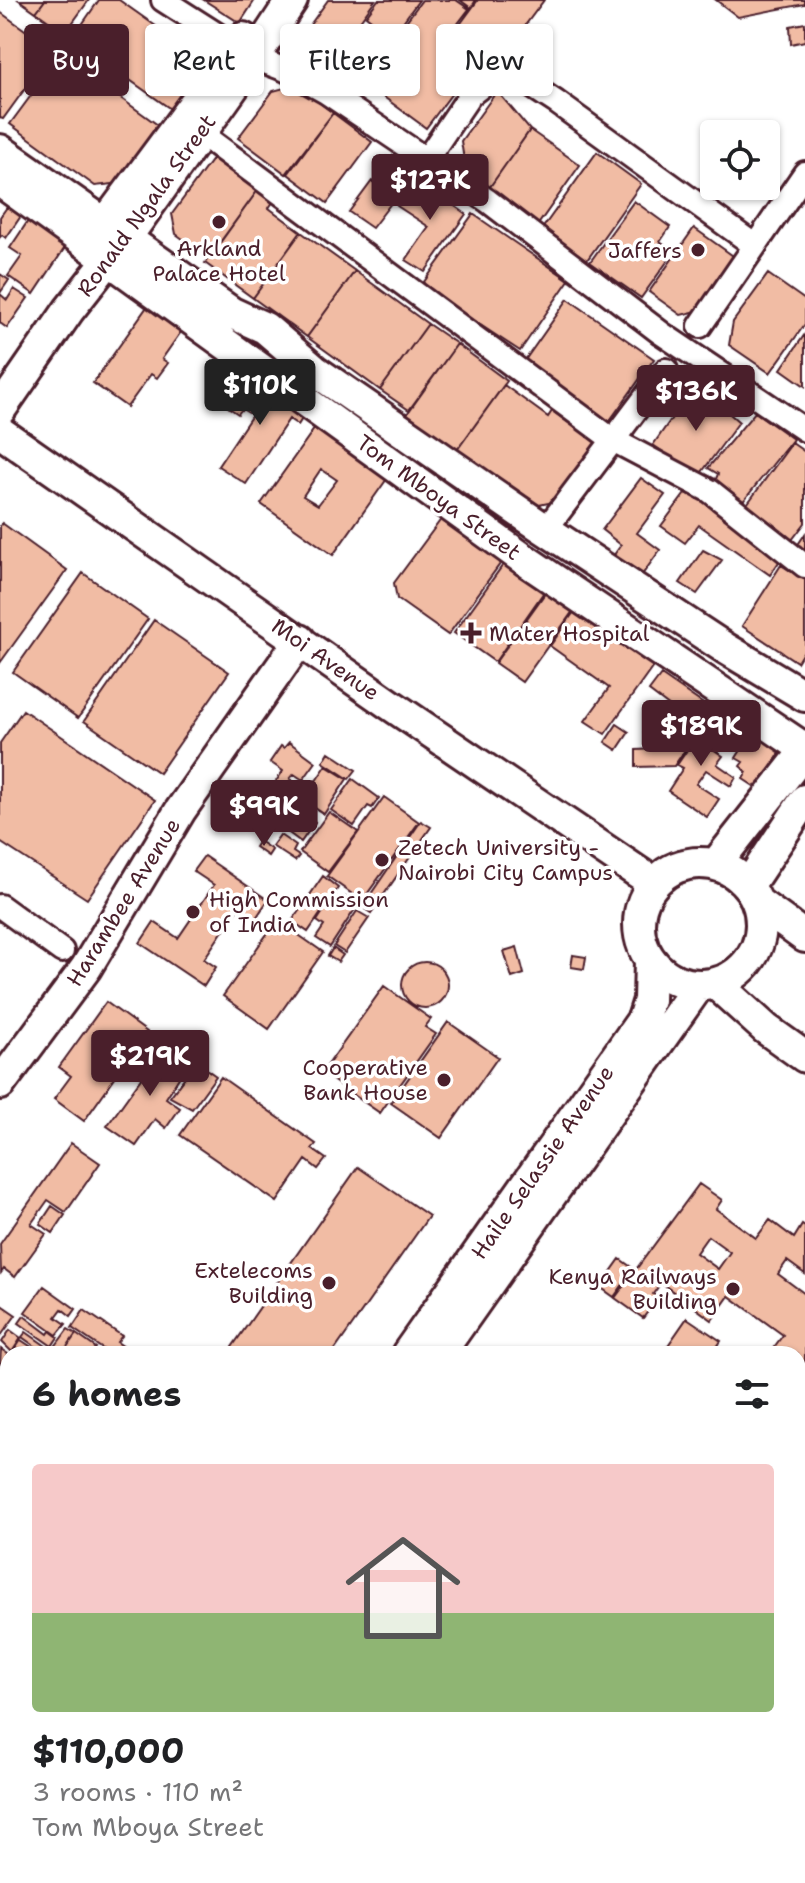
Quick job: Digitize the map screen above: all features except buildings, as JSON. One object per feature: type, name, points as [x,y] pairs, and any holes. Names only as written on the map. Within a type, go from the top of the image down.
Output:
[{"type":"main road","name":"Ronald Ngala Street","points":[[258,24],[269,0]]},
{"type":"main road","name":"Ronald Ngala Street","points":[[264,31],[292,0]]},
{"type":"main road","name":"Ronald Ngala Street","points":[[0,410],[69,310],[106,242],[213,96]]},
{"type":"main road","name":"Ronald Ngala Street","points":[[106,242],[200,133],[221,96]]},
{"type":"main road","name":"Tom Mboya Street","points":[[0,150],[106,242],[317,408],[520,556],[805,750]]},
{"type":"main road","name":"Tom Mboya Street","points":[[0,181],[232,313],[265,328],[314,370],[543,527],[725,648],[805,696]]},
{"type":"main road","name":"Moi Avenue","points":[[0,432],[295,647]]},
{"type":"main road","name":"Moi Avenue","points":[[0,453],[295,647],[650,891]]},
{"type":"main road","points":[[520,556],[526,535],[543,527]]},
{"type":"main road","points":[[551,576],[572,563],[573,546]]},
{"type":"main road","name":"Harambee Avenue","points":[[0,1084],[86,968],[180,811],[295,647]]},
{"type":"main road","points":[[716,864],[805,750]]},
{"type":"main road","points":[[753,894],[805,800]]},
{"type":"main road","points":[[650,891],[680,866],[698,862],[716,864],[739,876],[753,894],[805,937]]},
{"type":"main road","name":"Haile Selassie Avenue","points":[[413,1346],[643,1019],[649,1000],[650,961],[642,946],[638,926],[641,905],[650,891]]},
{"type":"main road","name":"Haile Selassie Avenue","points":[[445,1346],[707,984],[731,977],[754,953],[760,937],[761,920],[753,894]]},
{"type":"main road","points":[[650,961],[666,974],[707,984],[805,1057]]},
{"type":"street","points":[[163,0],[201,24]]},
{"type":"street","points":[[264,60],[326,92],[488,201],[661,333],[805,430]]},
{"type":"street","points":[[426,160],[470,95],[492,78],[513,74],[754,245]]},
{"type":"street","points":[[200,133],[613,440],[710,491],[805,566]]},
{"type":"street","points":[[708,364],[700,326],[805,173]]},
{"type":"street","points":[[661,333],[700,326]]},
{"type":"street","points":[[661,333],[666,370]]},
{"type":"street","points":[[543,527],[666,370],[708,364]]},
{"type":"street","points":[[0,906],[62,951]]},
{"type":"place","name":"Arkland Palace Hotel","points":[[219,222]]},
{"type":"place","name":"Jaffers","points":[[698,250]]},
{"type":"place","name":"Mater Hospital","points":[[471,633]]},
{"type":"place","name":"Zetech University - Nairobi City Campus","points":[[382,860]]},
{"type":"place","name":"High Commission of India","points":[[193,912]]},
{"type":"place","name":"Cooperative Bank House","points":[[444,1080]]},
{"type":"place","name":"Extelecoms Building","points":[[329,1283]]},
{"type":"place","name":"Kenya Railways Building","points":[[733,1289]]}]
